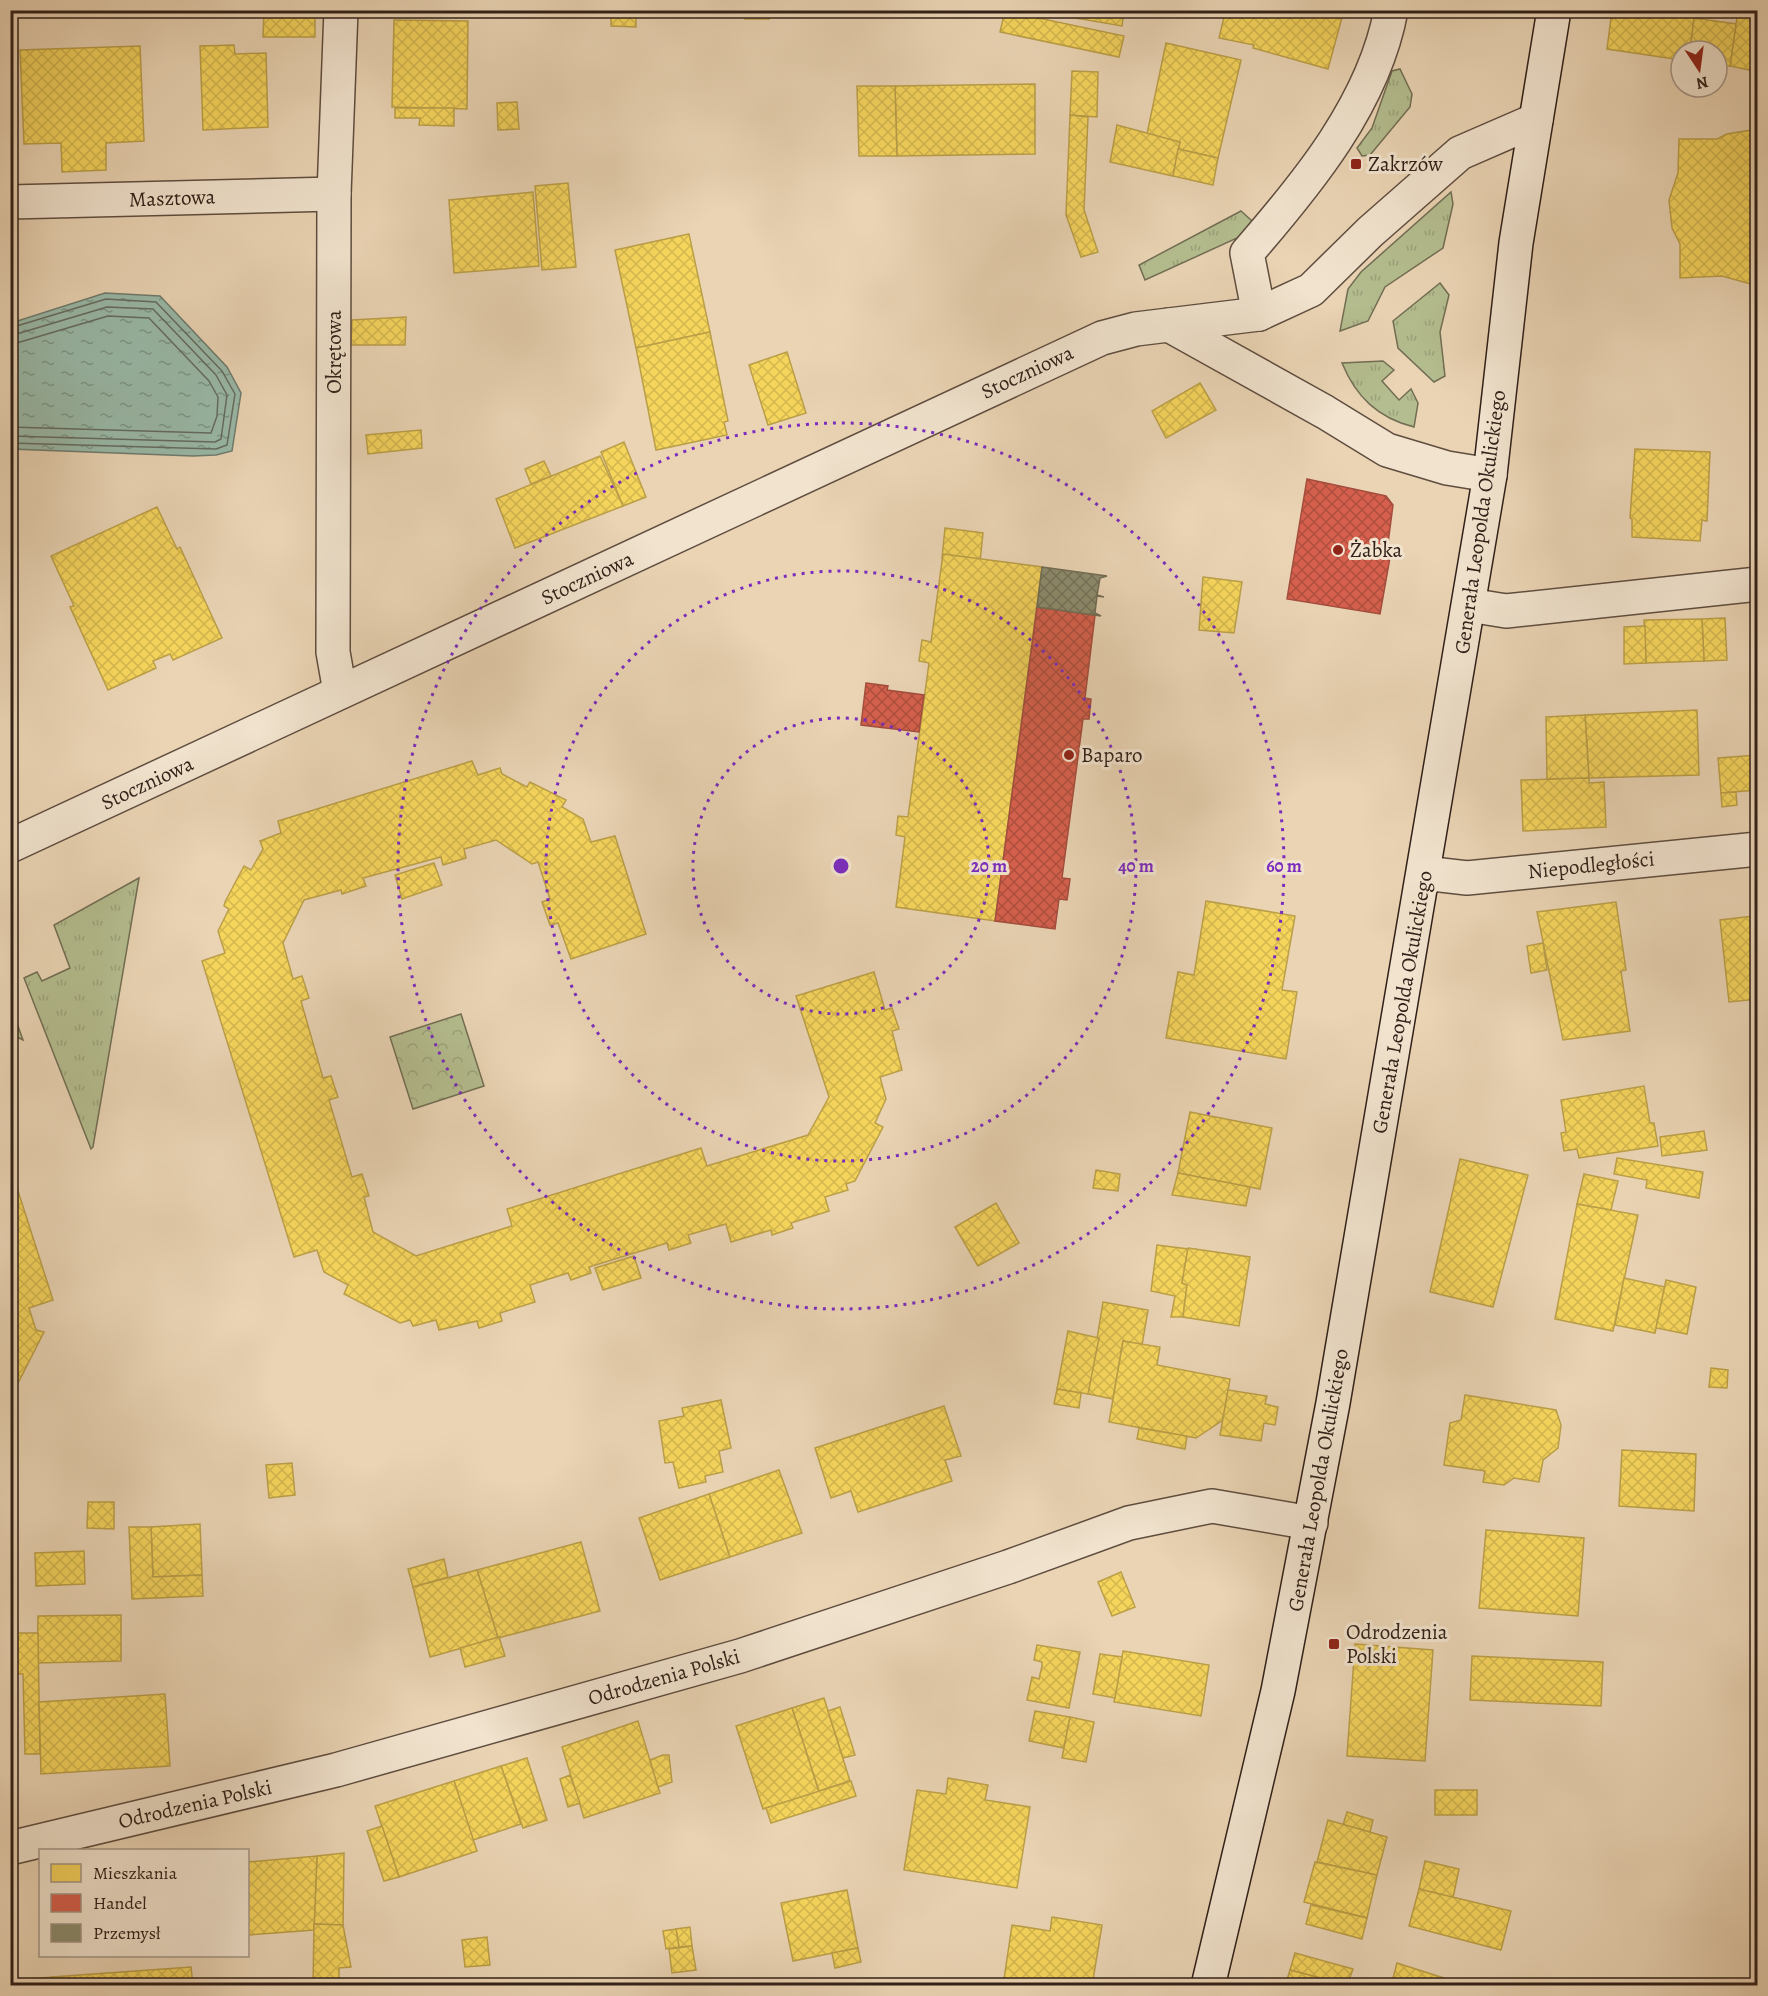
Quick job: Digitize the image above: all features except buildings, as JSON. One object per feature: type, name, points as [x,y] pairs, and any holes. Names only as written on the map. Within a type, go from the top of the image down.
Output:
[{"type":"street","name":"Okrętowa","points":[[340,692],[333,652],[334,194],[341,10]]},
{"type":"street","points":[[1259,314],[1247,253],[1292,201],[1347,123],[1386,40],[1391,10]]},
{"type":"street","name":"Generała Leopolda Okulickiego","points":[[1208,1986],[1278,1691],[1311,1523],[1424,873],[1490,475],[1516,243],[1554,10]]},
{"type":"street","name":"Stoczniowa","points":[[10,846],[1102,338],[1136,329],[1259,314],[1311,290],[1370,232],[1460,153],[1536,120]]},
{"type":"street","name":"Masztowa","points":[[10,202],[334,194]]},
{"type":"street","points":[[1169,325],[1325,412],[1387,450],[1447,468],[1490,475]]},
{"type":"street","points":[[1469,605],[1506,611],[1758,584]]},
{"type":"street","name":"Niepodległości","points":[[1424,873],[1467,878],[1758,849]]},
{"type":"street","name":"Odrodzenia Polski","points":[[10,1848],[336,1770],[740,1656],[1008,1567],[1129,1523],[1212,1506],[1311,1523]]},
{"type":"green space","points":[[1400,69],[1412,94],[1410,107],[1370,155],[1362,156],[1357,148],[1372,128],[1392,71]]},
{"type":"green space","points":[[1451,192],[1453,204],[1443,248],[1385,287],[1368,321],[1340,331],[1348,289],[1361,272]]},
{"type":"green space","points":[[1241,211],[1252,221],[1248,233],[1145,280],[1139,265]]},
{"type":"green space","points":[[1440,283],[1449,295],[1440,332],[1445,376],[1434,382],[1398,348],[1393,321]]},
{"type":"green space","points":[[1383,361],[1394,370],[1382,381],[1399,400],[1411,389],[1418,403],[1414,427],[1379,412],[1361,396],[1342,363]]},
{"type":"green space","points":[[139,878],[91,1149],[24,978],[37,972],[42,981],[70,968],[54,925]]},
{"type":"green space","points":[[11,1007],[23,1040],[11,1034]]},
{"type":"green space","points":[[461,1014],[484,1086],[413,1109],[390,1037]]},
{"type":"water","points":[[105,293],[160,296],[227,367],[241,393],[232,451],[216,455],[193,456],[11,449],[11,323]]},
{"type":"place","name":"Zakrzów","points":[[1356,164]]},
{"type":"place","name":"Żabka","points":[[1338,550]]},
{"type":"place","name":"Baparo","points":[[1069,755]]},
{"type":"place","name":"Odrodzenia Polski","points":[[1334,1644]]}]
